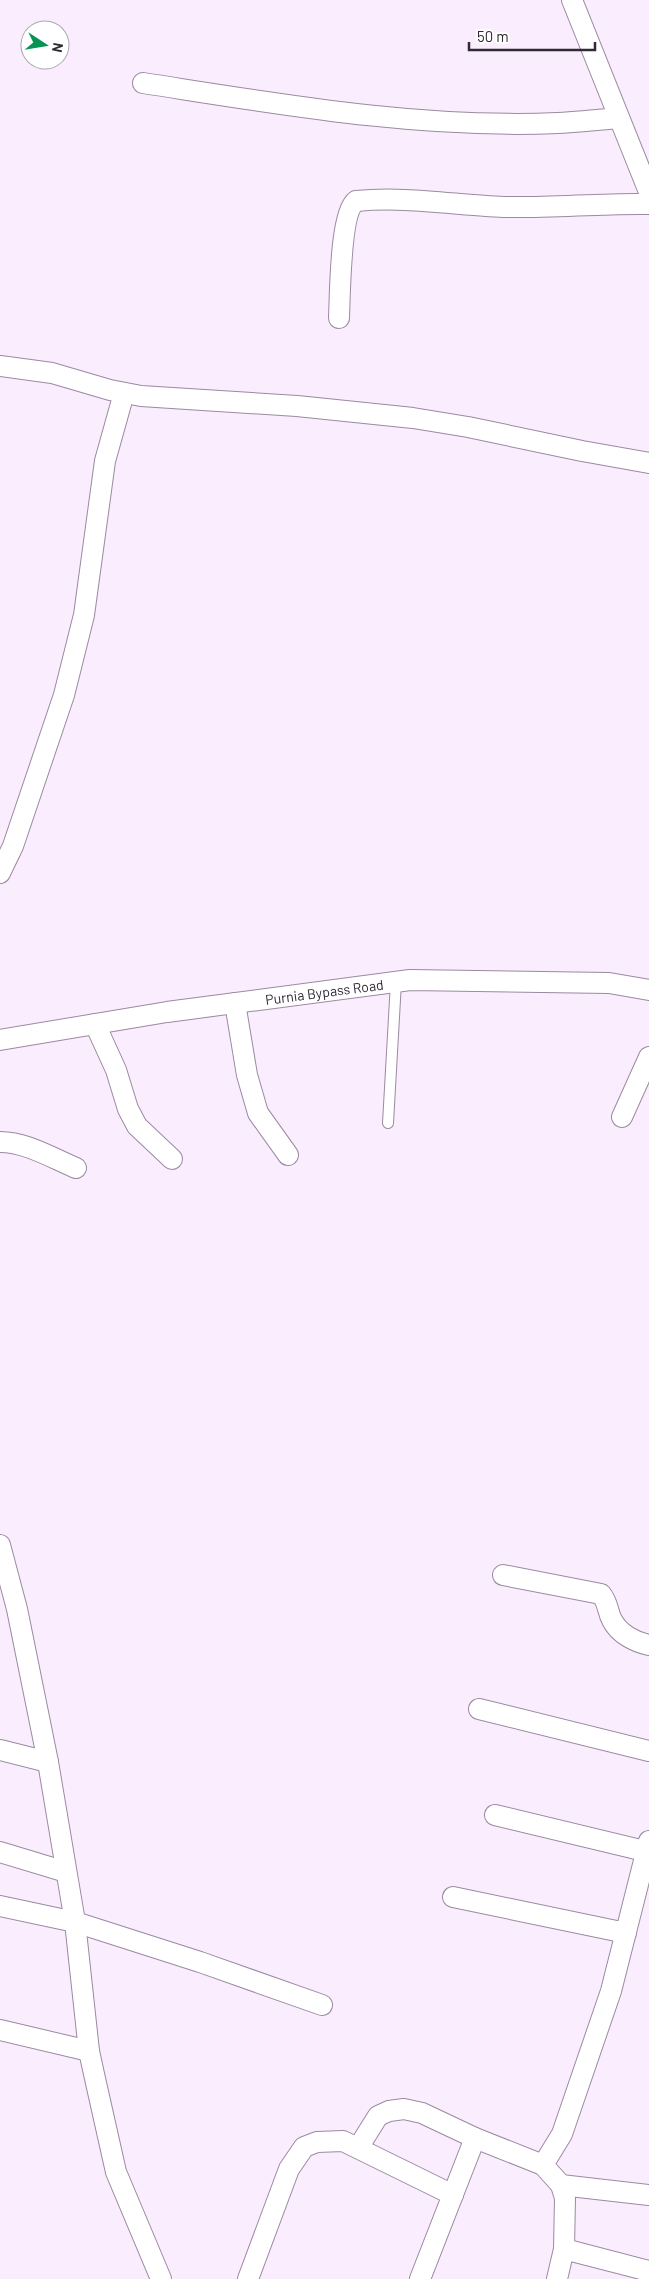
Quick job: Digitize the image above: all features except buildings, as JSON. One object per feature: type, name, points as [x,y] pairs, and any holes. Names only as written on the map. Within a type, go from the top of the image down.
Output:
[{"type":"street","points":[[572,0],[649,192]]},
{"type":"street","points":[[143,83],[272,103],[420,119],[527,124],[618,118]]},
{"type":"street","points":[[339,318],[344,240],[348,211],[351,204],[356,201],[402,201],[504,207],[557,207],[600,203],[649,204]]},
{"type":"street","points":[[0,366],[52,373],[124,393],[340,410],[468,426],[582,451],[649,463]]},
{"type":"street","points":[[0,873],[14,846],[64,695],[84,615],[105,461],[124,393]]},
{"type":"street","name":"Purnia Bypass Road","points":[[0,1040],[234,1003],[410,980],[609,983],[649,990]]},
{"type":"street","points":[[234,1003],[247,1075],[258,1113],[288,1155]]},
{"type":"street","points":[[96,1024],[116,1070],[128,1109],[137,1126],[172,1159]]},
{"type":"street","points":[[622,1117],[649,1057]]},
{"type":"street","points":[[0,1142],[13,1143],[30,1148],[76,1168]]},
{"type":"street","points":[[0,1545],[17,1609],[48,1762],[74,1922],[89,2051],[116,2172],[161,2279]]},
{"type":"street","points":[[503,1575],[601,1594],[607,1602],[612,1620],[629,1638],[649,1645]]},
{"type":"street","points":[[479,1709],[649,1751]]},
{"type":"street","points":[[0,1750],[48,1762]]},
{"type":"street","points":[[495,1815],[648,1848],[611,1992],[562,2134],[543,2165]]},
{"type":"street","points":[[0,1852],[66,1872]]},
{"type":"street","points":[[453,1897],[626,1932]]},
{"type":"street","points":[[0,1906],[74,1922],[200,1962],[322,2006]]},
{"type":"street","points":[[0,2030],[89,2051]]},
{"type":"street","points":[[358,2148],[378,2116],[389,2111],[404,2109],[422,2113],[475,2138],[543,2165],[561,2185],[566,2198],[564,2250],[557,2279]]},
{"type":"street","points":[[420,2279],[475,2138]]},
{"type":"street","points":[[248,2279],[289,2169],[304,2147],[316,2142],[343,2140],[453,2195]]},
{"type":"street","points":[[561,2185],[649,2195]]},
{"type":"street","points":[[564,2250],[649,2271]]},
{"type":"lane","points":[[388,1123],[396,982]]}]
